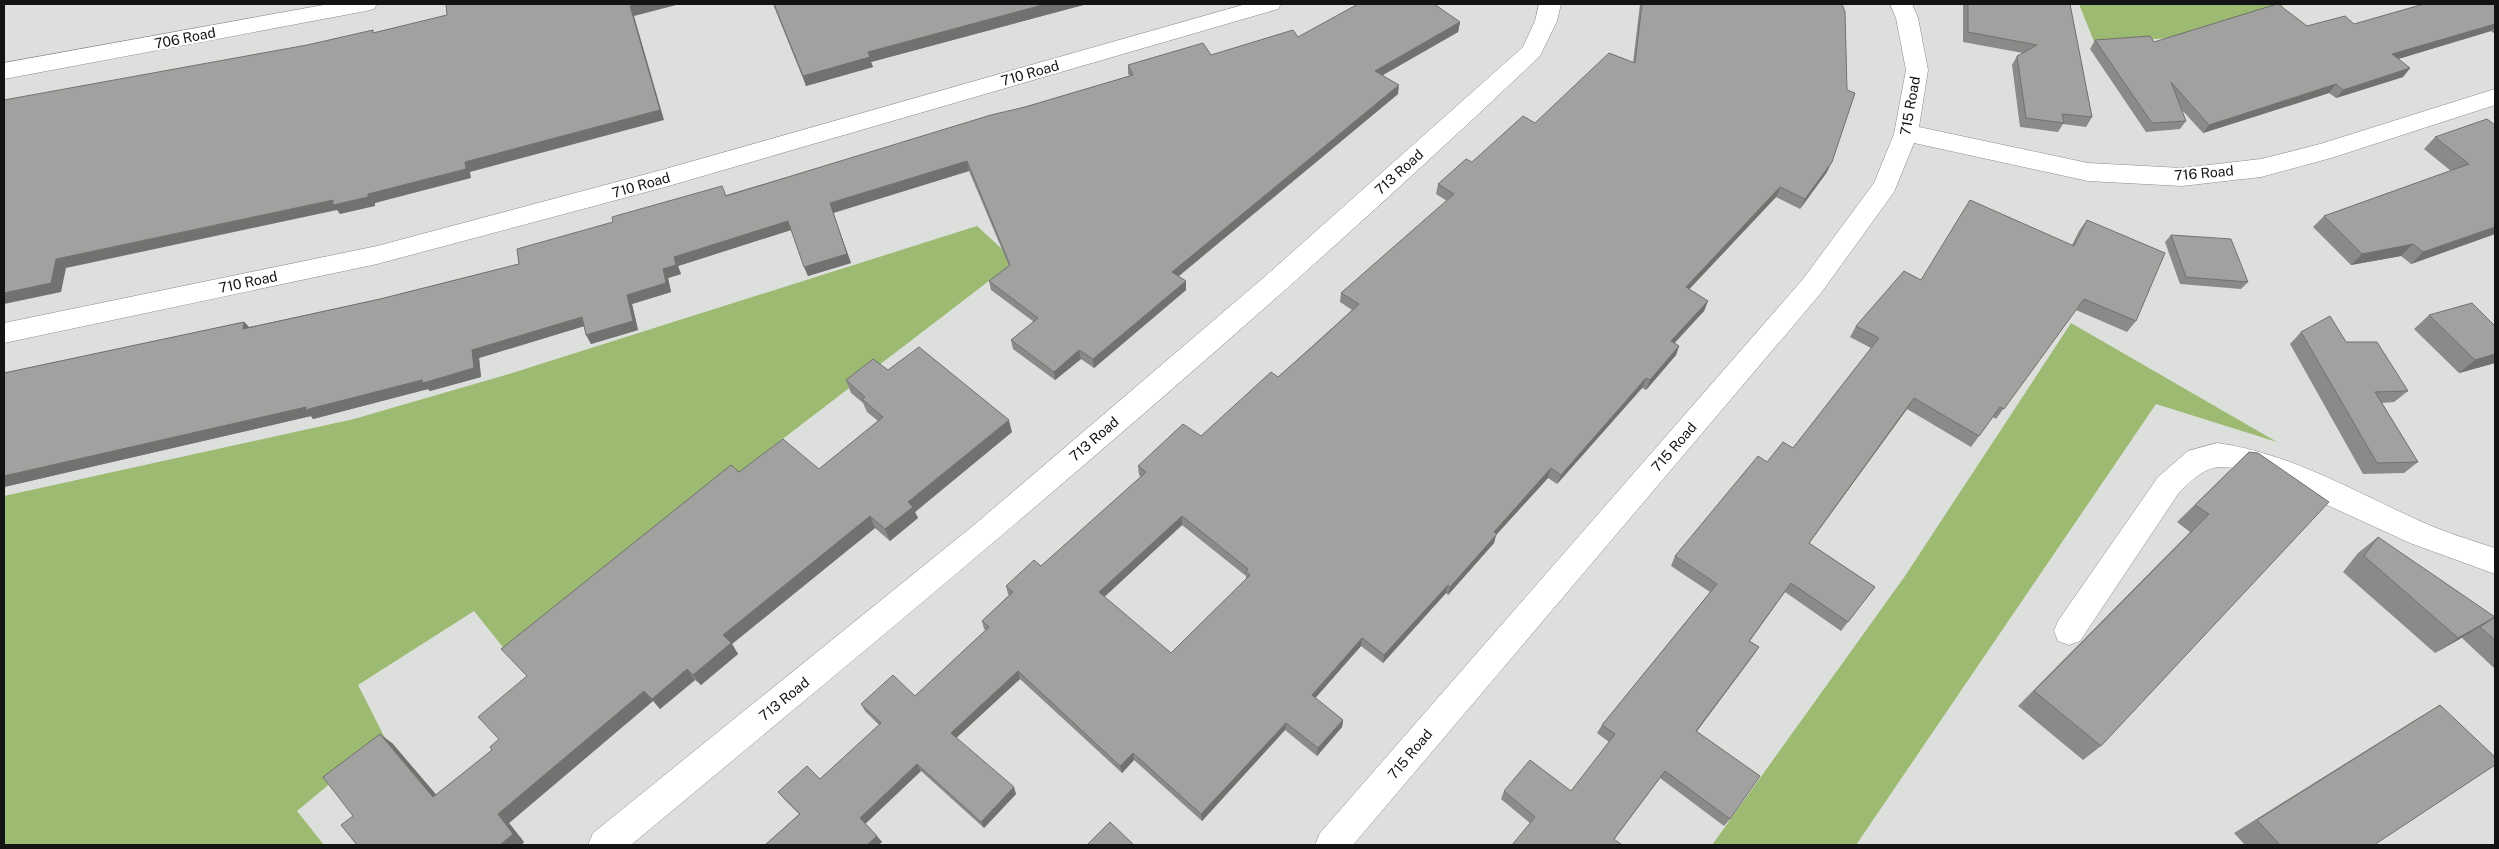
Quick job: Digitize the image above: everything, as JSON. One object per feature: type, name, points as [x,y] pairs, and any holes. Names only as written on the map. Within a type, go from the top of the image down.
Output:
[{"type":"street","name":"706 Road","points":[[4,71],[366,4]]},
{"type":"street","name":"710 Road","points":[[4,333],[406,247],[665,178],[1270,4]]},
{"type":"street","name":"713 Road","points":[[605,845],[984,534],[1271,286],[1532,52],[1546,21],[1550,4]]},
{"type":"street","name":"715 Road","points":[[1332,845],[1812,286],[1885,186],[1906,134],[1917,70],[1907,18],[1902,4]]},
{"type":"street","name":"716 Road","points":[[1906,134],[1930,137],[2088,172],[2182,177],[2261,168],[2314,155],[2495,96]]},
{"type":"street","points":[[2069,631],[2153,506],[2183,471],[2200,458],[2221,455],[2245,458],[2274,468],[2411,530],[2495,561]]},
{"type":"green space","points":[[2079,4],[2287,4],[2230,24],[2180,37],[2095,44]]},
{"type":"green space","points":[[977,226],[1015,261],[506,651],[474,611],[358,685],[385,738],[297,811],[324,845],[4,845],[4,496],[354,419],[509,374]]},
{"type":"green space","points":[[2071,323],[2277,442],[2156,404],[1856,845],[1712,845],[1905,576]]},
{"type":"building","points":[[446,4],[639,4],[630,6],[660,110],[465,162],[466,169],[368,194],[368,197],[333,205],[333,200],[56,259],[51,283],[4,293],[4,100],[307,45],[373,30],[373,33],[447,15]]},
{"type":"building","points":[[774,4],[1046,4],[868,52],[870,57],[803,76]]},
{"type":"building","points":[[1358,4],[1434,4],[1460,22],[1375,71],[1399,85],[1172,272],[1186,281],[1093,359],[1079,350],[1054,372],[1011,340],[1038,318],[989,281],[1010,265],[967,161],[830,203],[847,254],[804,267],[788,221],[674,257],[676,265],[663,269],[666,283],[627,295],[633,321],[586,335],[582,317],[472,350],[474,368],[423,383],[422,380],[305,410],[306,407],[4,476],[4,373],[244,322],[243,329],[380,299],[519,264],[517,249],[613,222],[612,217],[722,186],[726,196],[991,115],[1025,107],[1133,75],[1128,65],[1203,43],[1211,55],[1293,30],[1298,37]]},
{"type":"building","points":[[1642,4],[1842,4],[1845,12],[1847,90],[1855,93],[1832,162],[1805,199],[1780,187],[1686,287],[1708,301],[1671,341],[1679,346],[1650,380],[1646,378],[1561,475],[1551,468],[1494,532],[1497,534],[1450,587],[1448,585],[1384,655],[1362,638],[1312,695],[1343,720],[1318,748],[1286,723],[1201,814],[1133,753],[1120,766],[1018,671],[951,733],[1014,787],[981,822],[917,764],[860,818],[877,836],[867,845],[765,845],[800,814],[778,792],[807,766],[820,779],[881,723],[861,704],[893,675],[915,696],[989,627],[982,621],[1013,592],[1006,586],[1034,560],[1041,566],[1146,472],[1138,466],[1183,424],[1201,436],[1271,372],[1278,377],[1321,339],[1359,304],[1341,293],[1454,194],[1438,184],[1466,159],[1472,162],[1523,116],[1535,123],[1609,53],[1635,63]],"holes":[[[1182,516],[1248,569],[1246,572],[1250,575],[1171,653],[1099,592]]]},
{"type":"building","points":[[1968,4],[2070,4],[2092,117],[2062,114],[2064,123],[2026,118],[2017,56],[2037,45],[1968,32]]},
{"type":"building","points":[[2278,4],[2307,26],[2345,16],[2354,24],[2424,4],[2495,4],[2495,24],[2392,54],[2410,68],[2343,90],[2336,84],[2209,125],[2171,82],[2186,121],[2152,123],[2095,40],[2150,36],[2154,42]]},
{"type":"building","points":[[2487,119],[2495,125],[2495,227],[2423,252],[2413,244],[2362,254],[2324,216],[2469,164],[2435,137]]},
{"type":"building","points":[[1970,200],[2074,246],[2087,220],[2165,253],[2136,321],[2084,299],[2004,409],[2000,407],[1979,436],[1914,398],[1809,543],[1875,587],[1848,622],[1791,583],[1749,641],[1759,647],[1696,731],[1760,776],[1730,819],[1665,771],[1614,839],[1622,845],[1512,845],[1535,817],[1504,791],[1530,760],[1571,791],[1615,734],[1602,725],[1717,584],[1675,556],[1758,456],[1767,462],[1783,442],[1793,448],[1879,338],[1856,326],[1904,271],[1921,280]]},
{"type":"building","points":[[2171,235],[2231,239],[2248,282],[2186,277]]},
{"type":"building","points":[[2472,303],[2495,326],[2495,354],[2475,360],[2429,315]]},
{"type":"building","points":[[2330,316],[2346,342],[2377,342],[2408,391],[2375,392],[2418,462],[2377,463],[2301,332]]},
{"type":"building","points":[[919,347],[1009,420],[908,502],[913,507],[885,529],[870,516],[723,635],[731,643],[693,675],[687,669],[652,699],[644,691],[498,814],[513,834],[500,845],[357,845],[341,825],[353,816],[323,777],[380,734],[433,797],[492,750],[490,747],[499,739],[478,717],[527,676],[501,649],[731,465],[739,472],[783,439],[819,469],[883,417],[862,399],[865,397],[846,380],[873,359],[888,370]]},
{"type":"building","points":[[2249,452],[2258,453],[2329,502],[2101,746],[2034,691],[2209,514],[2195,505]]},
{"type":"building","points":[[2378,537],[2495,617],[2458,638],[2364,556]]},
{"type":"building","points":[[2495,617],[2495,640],[2480,627]]},
{"type":"building","points":[[2440,705],[2495,757],[2495,765],[2374,845],[2280,845],[2257,820]]},
{"type":"building","points":[[1110,822],[1134,845],[1087,845]]}]
